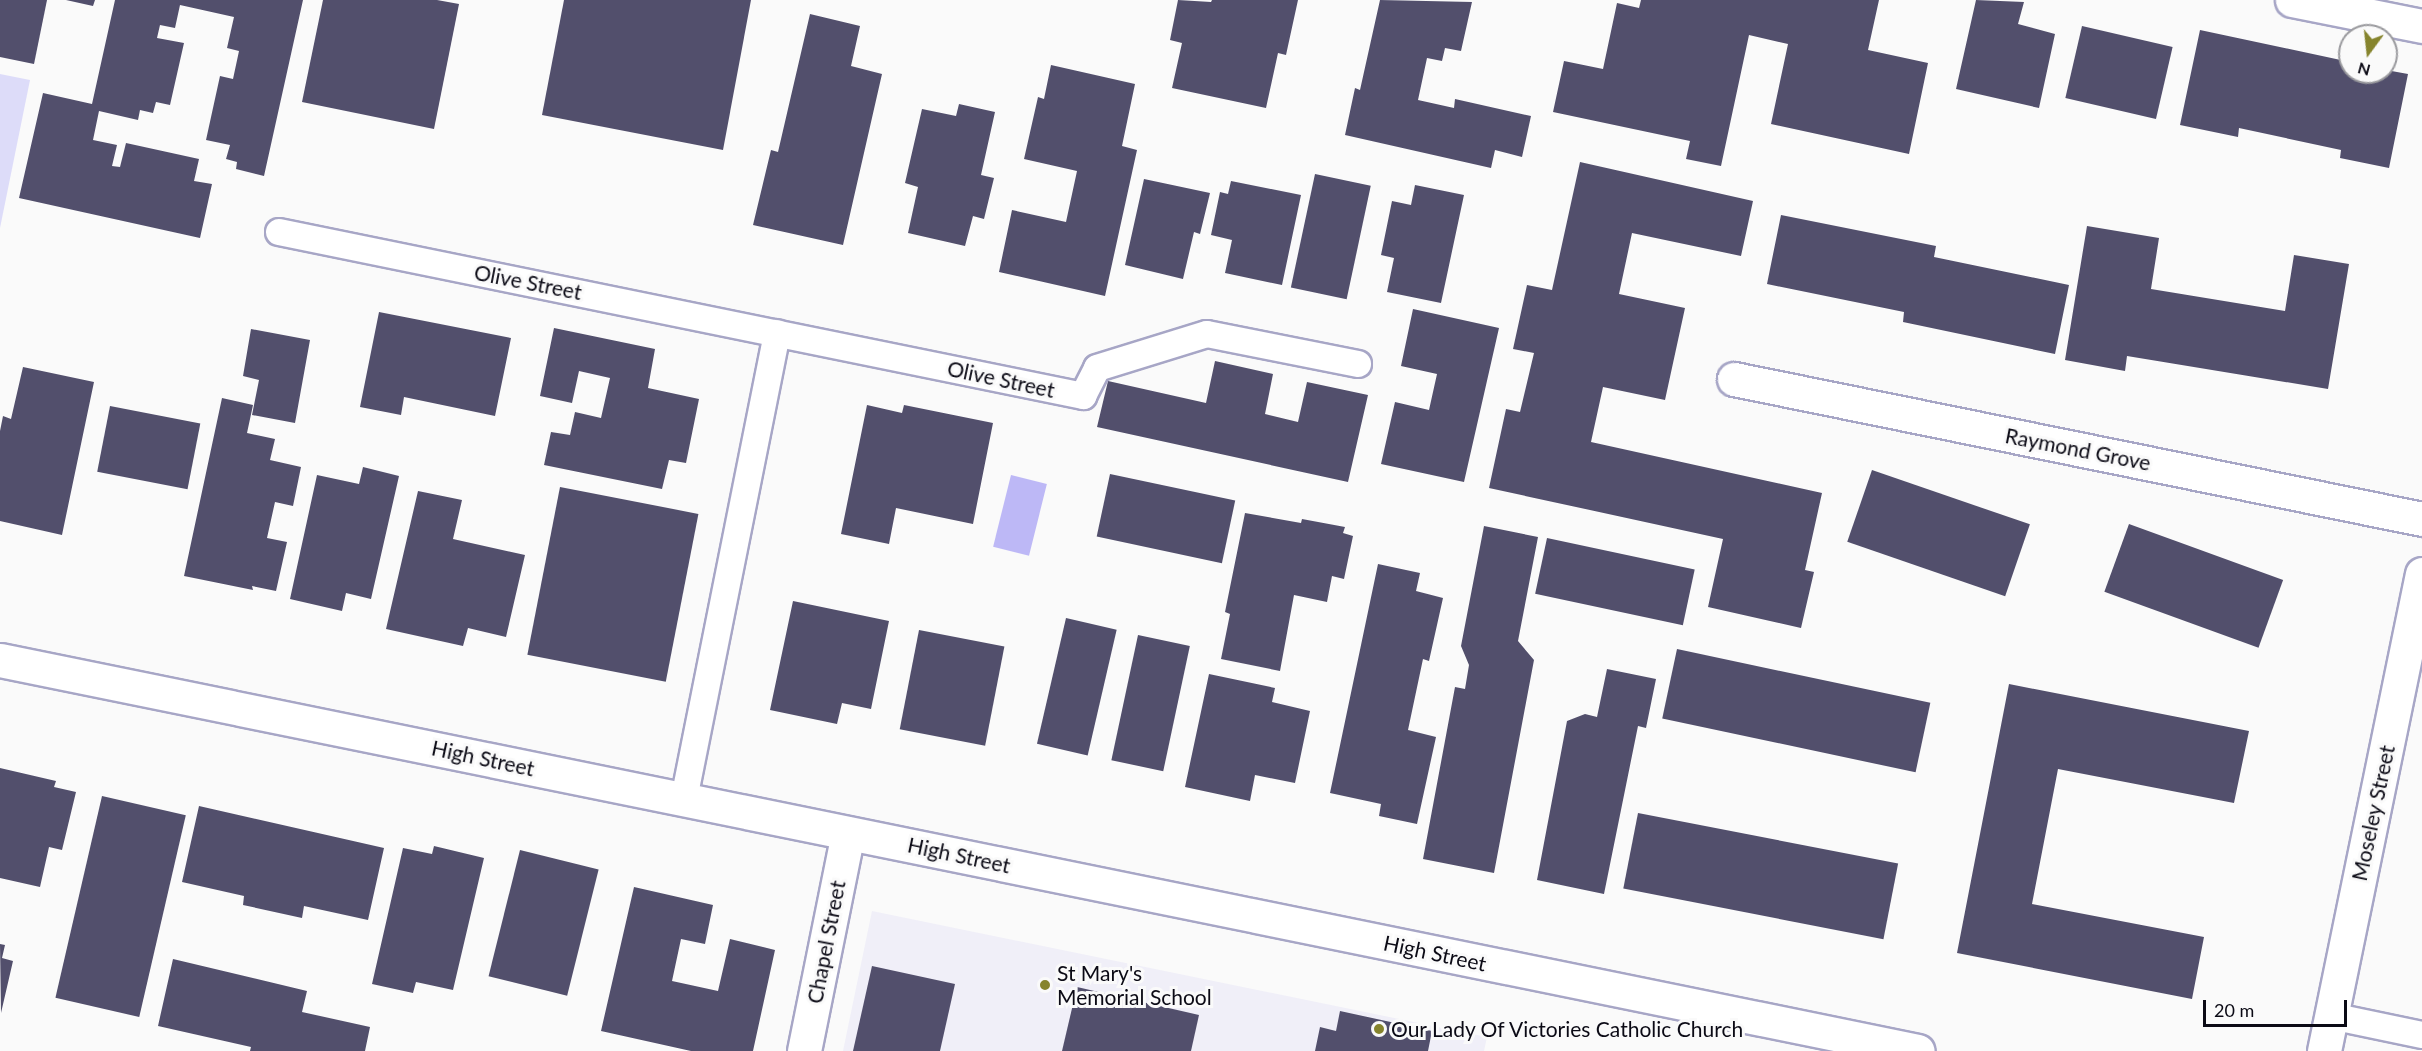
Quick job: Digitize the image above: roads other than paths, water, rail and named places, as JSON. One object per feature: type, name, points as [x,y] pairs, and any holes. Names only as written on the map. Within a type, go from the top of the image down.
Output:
[{"type":"street","points":[[2292,0],[2422,26]]},
{"type":"street","name":"Raymond Grove","points":[[1734,379],[2422,519]]},
{"type":"street","name":"Moseley Street","points":[[2324,1051],[2422,574]]},
{"type":"street","name":"High Street","points":[[0,660],[1918,1051]]},
{"type":"street","name":"Chapel Street","points":[[804,1051],[848,833]]},
{"type":"lane","name":"Olive Street","points":[[279,231],[1083,396],[1097,368],[1207,334],[1358,364]]},
{"type":"lane","points":[[684,799],[777,333]]},
{"type":"lane","points":[[2331,1016],[2422,1035]]},
{"type":"place","name":"St Mary's Memorial School","points":[[1045,985]]},
{"type":"place","name":"Our Lady Of Victories Catholic Church","points":[[1379,1029]]}]
